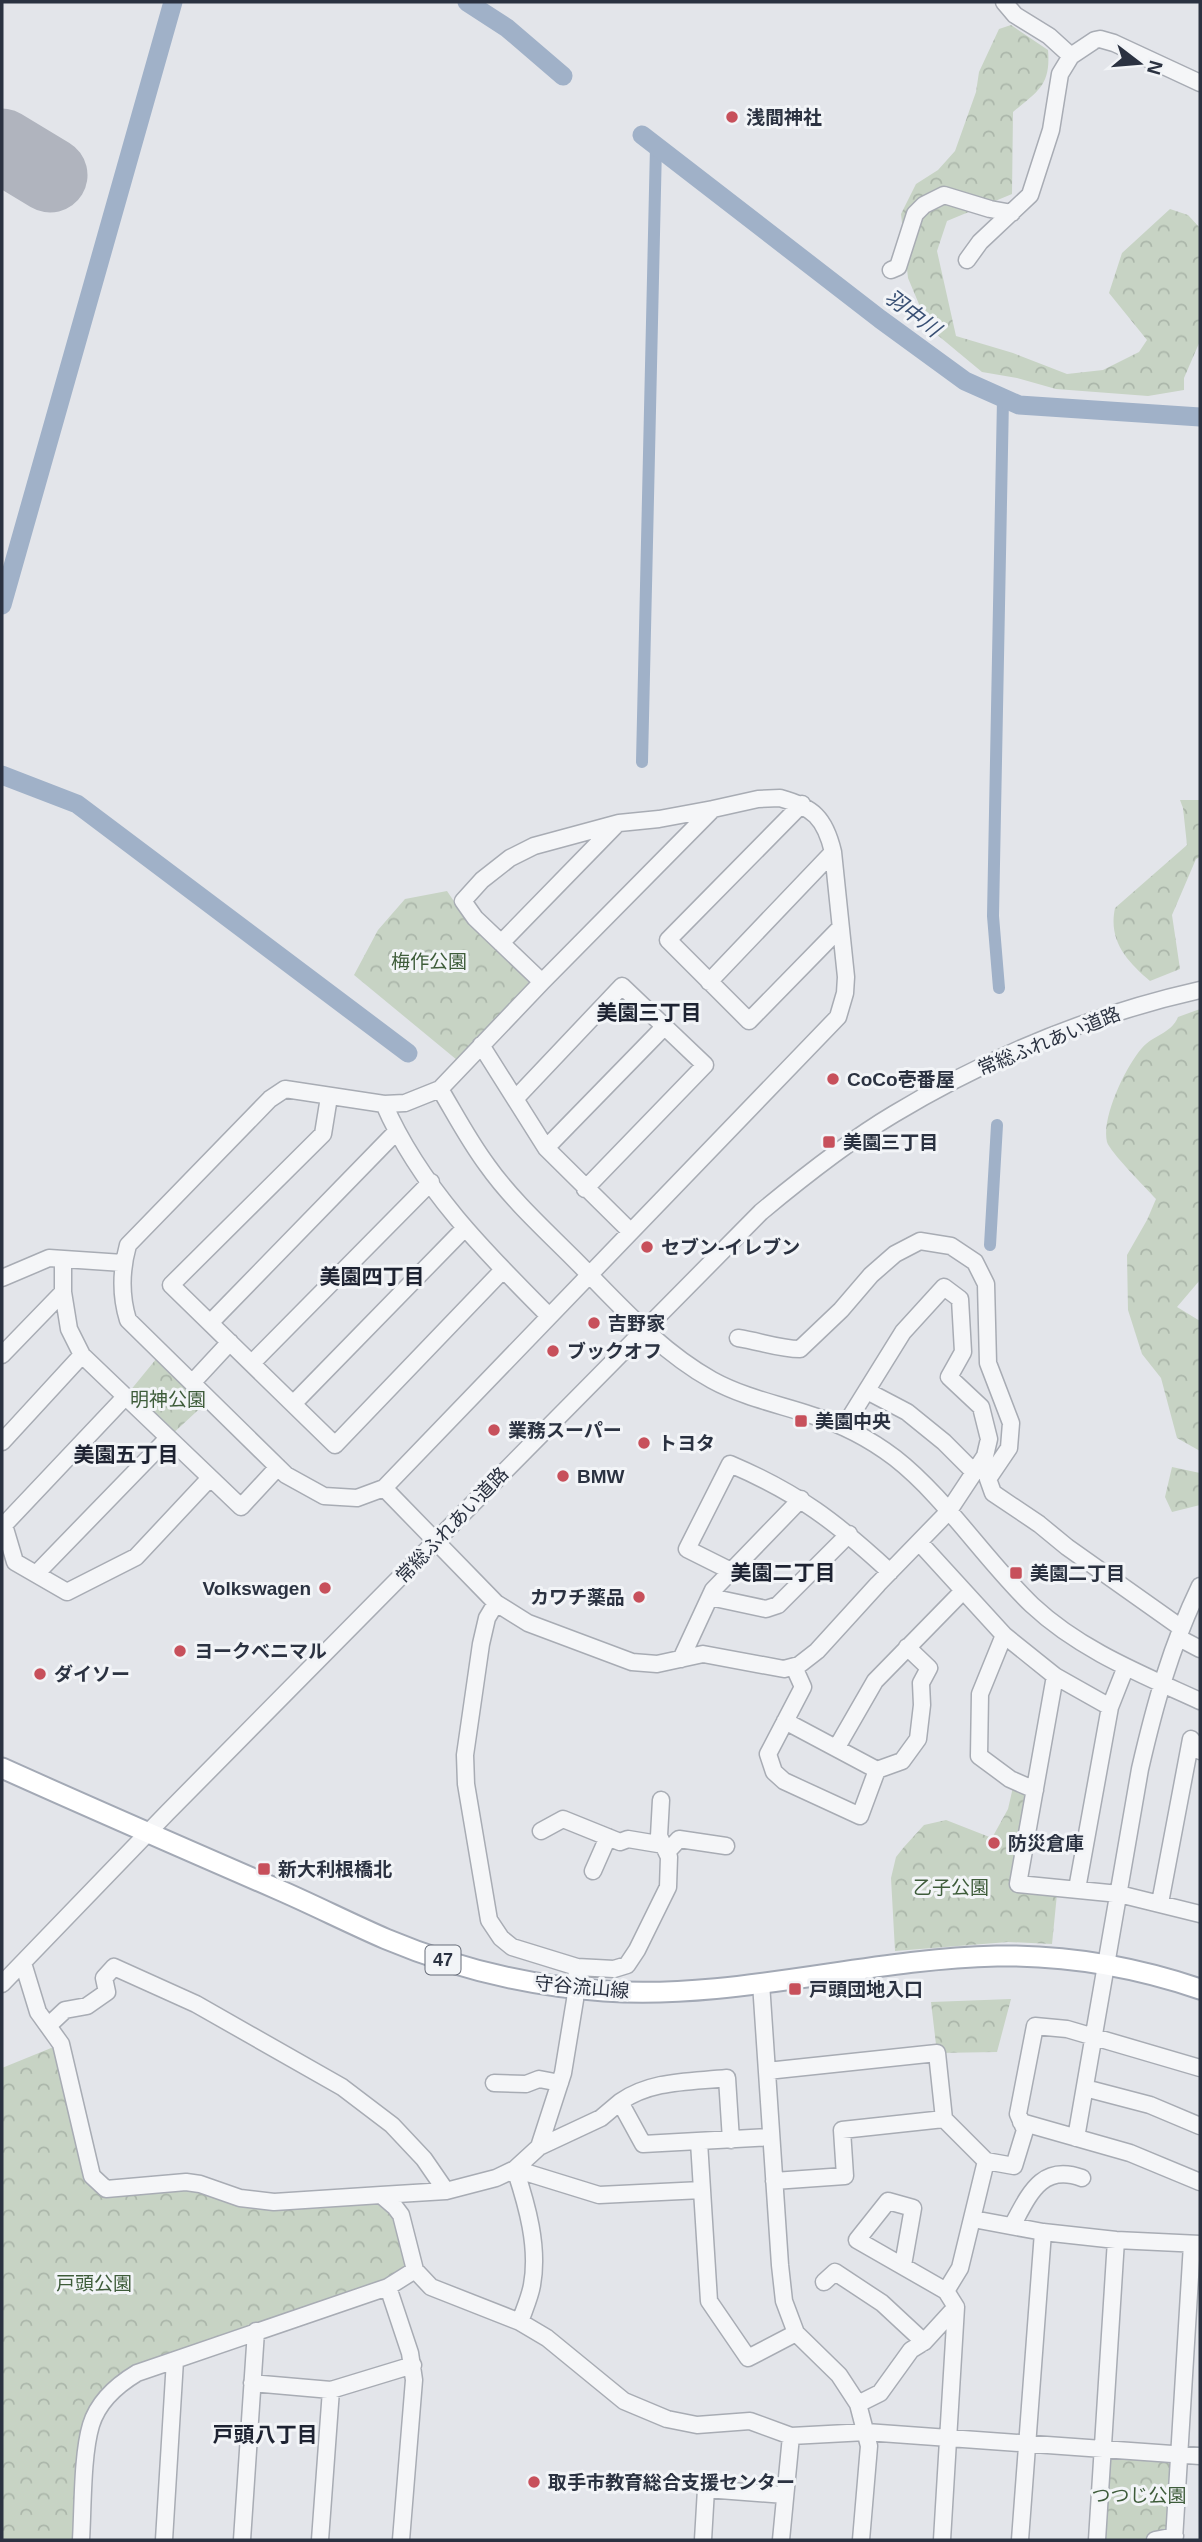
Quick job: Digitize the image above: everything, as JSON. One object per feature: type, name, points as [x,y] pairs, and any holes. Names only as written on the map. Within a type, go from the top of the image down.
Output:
[{"type":"main road","name":"守谷流山線","points":[[2,1768],[422,1953],[516,1980],[577,1989],[670,1992],[977,1957],[1030,1957],[1107,1965],[1200,1989]]},
{"type":"street","points":[[1004,2],[1015,15],[1049,36],[1071,56]]},
{"type":"street","points":[[967,260],[980,242],[1030,195],[1051,131],[1057,84],[1071,56],[1085,45],[1100,39],[1114,43],[1200,83]]},
{"type":"street","points":[[891,270],[898,267],[915,214],[924,205],[944,195],[1012,213]]},
{"type":"street","points":[[541,982],[475,918],[463,901],[482,880],[510,858],[534,846],[619,823],[713,809],[758,799],[780,798],[802,804],[817,815],[829,833],[846,977],[843,1006],[838,1017],[383,1488],[358,1498],[324,1496],[300,1484],[278,1467],[128,1320],[122,1286],[123,1263],[128,1245],[270,1099],[285,1089],[384,1104],[405,1103],[439,1089],[713,809]]},
{"type":"street","points":[[802,804],[668,940],[749,1021],[840,928]]},
{"type":"street","points":[[501,943],[619,823]]},
{"type":"street","points":[[709,982],[833,852]]},
{"type":"street","points":[[516,1098],[622,986],[705,1065],[585,1189]]},
{"type":"street","name":"常総ふれあい道路","points":[[2,1984],[761,1212],[831,1156],[893,1114],[959,1078],[1039,1041],[1097,1019],[1200,990]]},
{"type":"street","points":[[546,1148],[665,1026]]},
{"type":"street","points":[[481,1045],[546,1148],[631,1231]]},
{"type":"street","points":[[439,1089],[487,1165],[589,1275],[644,1329],[688,1365],[728,1388],[844,1427],[869,1440],[918,1478],[1032,1605],[1085,1645],[1125,1669],[1200,1701]]},
{"type":"street","points":[[329,1097],[323,1133],[171,1285],[335,1445],[503,1270]]},
{"type":"street","points":[[384,1104],[396,1132],[464,1229],[549,1317]]},
{"type":"street","points":[[211,1323],[396,1132]]},
{"type":"street","points":[[252,1363],[431,1182]]},
{"type":"street","points":[[293,1404],[464,1229]]},
{"type":"street","points":[[738,1338],[761,1341],[785,1349],[800,1349],[841,1310],[871,1275],[895,1254],[920,1241],[951,1246],[959,1251],[975,1262],[986,1284],[988,1363],[1011,1423],[1009,1448],[988,1479],[993,1493],[1039,1524],[1200,1649]]},
{"type":"street","points":[[2,1278],[49,1258],[123,1263]]},
{"type":"street","points":[[63,1261],[62,1292],[69,1329],[82,1355],[125,1397],[240,1507],[278,1467]]},
{"type":"street","points":[[383,1488],[496,1603],[528,1623],[632,1662],[657,1664],[704,1654],[784,1669],[799,1665],[817,1651],[948,1512],[985,1456],[989,1438],[981,1407],[949,1377],[963,1352],[960,1299],[944,1287],[903,1332],[844,1427]]},
{"type":"street","points":[[2,1355],[62,1292]]},
{"type":"street","points":[[192,1383],[230,1342]]},
{"type":"street","points":[[2,1442],[82,1355]]},
{"type":"street","points":[[867,1391],[907,1412],[944,1442],[974,1472]]},
{"type":"street","points":[[125,1397],[4,1525],[15,1562],[67,1592],[136,1557],[211,1478]]},
{"type":"street","points":[[36,1574],[168,1437]]},
{"type":"street","points":[[731,1571],[687,1549],[730,1464],[801,1499],[849,1534],[890,1573]]},
{"type":"street","points":[[681,1659],[710,1597],[731,1571],[801,1499]]},
{"type":"street","points":[[710,1597],[766,1609],[778,1605],[849,1534]]},
{"type":"street","points":[[919,1542],[1004,1635],[1055,1676],[1110,1707]]},
{"type":"street","points":[[1076,2138],[1140,1769],[1160,1683],[1200,1586]]},
{"type":"street","points":[[837,1747],[875,1681],[963,1591]]},
{"type":"street","points":[[496,1603],[487,1618],[481,1644],[465,1755],[466,1784],[489,1920],[501,1938],[512,1947],[577,1968],[614,1969],[627,1965],[668,1887],[665,1849],[659,1836],[661,1800]]},
{"type":"street","points":[[1004,1635],[980,1694],[979,1756],[1010,1779],[1035,1790]]},
{"type":"street","points":[[785,1721],[877,1770],[902,1761],[918,1738],[922,1705],[921,1683],[929,1668],[907,1647]]},
{"type":"street","points":[[794,1667],[803,1687],[768,1754],[774,1772],[784,1781],[860,1816],[877,1770]]},
{"type":"street","points":[[1077,1889],[1110,1707],[1125,1669]]},
{"type":"street","points":[[1055,1676],[1018,1884],[1119,1894],[1200,1914]]},
{"type":"street","points":[[1160,1903],[1191,1739],[1200,1751]]},
{"type":"street","points":[[541,1830],[563,1819],[620,1843],[628,1839],[665,1849]]},
{"type":"street","points":[[593,1871],[608,1838]]},
{"type":"street","points":[[665,1849],[678,1839],[726,1846]]},
{"type":"street","points":[[23,1963],[38,2012],[61,2044],[92,2176],[106,2189],[186,2182],[240,2198],[274,2202],[446,2191],[496,2178],[515,2169],[539,2147],[601,2118],[636,2091],[662,2084],[727,2078],[731,2140]]},
{"type":"street","points":[[48,2026],[65,2010],[87,2006],[107,1992],[104,1978],[114,1967],[196,2004],[342,2087],[392,2125],[424,2159],[446,2191]]},
{"type":"street","points":[[539,2147],[560,2083],[570,2040],[577,1968]]},
{"type":"street","points":[[761,1983],[784,2301],[796,2333],[839,2375],[859,2404],[869,2446],[861,2540]]},
{"type":"street","points":[[767,2071],[937,2053],[944,2119],[986,2161],[1014,2166],[1025,2130],[1017,2114],[1035,2026],[1067,2029],[1200,2068]]},
{"type":"street","points":[[494,2083],[526,2084],[539,2079],[560,2083]]},
{"type":"street","points":[[1085,2088],[1150,2105],[1200,2126]]},
{"type":"street","points":[[620,2102],[643,2144],[771,2137]]},
{"type":"street","points":[[774,2181],[845,2176],[842,2130],[944,2119]]},
{"type":"street","points":[[1021,2122],[1130,2153],[1200,2182]]},
{"type":"street","points":[[699,2142],[709,2301],[748,2358],[796,2333]]},
{"type":"street","points":[[946,2291],[960,2268],[986,2161]]},
{"type":"street","points":[[515,2169],[599,2195],[702,2190]]},
{"type":"street","points":[[515,2169],[526,2200],[533,2256],[533,2284],[520,2322]]},
{"type":"street","points":[[1012,2226],[1031,2191],[1048,2176],[1068,2173],[1082,2178]]},
{"type":"street","points":[[381,2195],[401,2215],[415,2270],[431,2287],[520,2322],[547,2338],[624,2401],[667,2419],[697,2425],[750,2421],[791,2436],[866,2432],[1200,2456]]},
{"type":"street","points":[[973,2218],[1043,2232],[1116,2240],[1196,2244],[1175,2538],[1155,2540]]},
{"type":"street","points":[[1020,2540],[1043,2232]]},
{"type":"street","points":[[1097,2540],[1116,2240]]},
{"type":"street","points":[[903,2265],[946,2291],[956,2307],[942,2540]]},
{"type":"street","points":[[81,2540],[91,2425],[111,2391],[122,2382],[137,2373],[388,2287],[415,2270]]},
{"type":"street","points":[[824,2283],[835,2272],[882,2303],[924,2342]]},
{"type":"street","points":[[388,2287],[413,2365],[414,2380],[401,2540]]},
{"type":"street","points":[[859,2404],[880,2393],[911,2350],[924,2342],[956,2307]]},
{"type":"street","points":[[242,2540],[256,2331]]},
{"type":"street","points":[[164,2540],[175,2360]]},
{"type":"street","points":[[252,2383],[331,2390],[413,2365]]},
{"type":"street","points":[[320,2540],[331,2390]]},
{"type":"street","points":[[781,2540],[791,2436]]},
{"type":"street","points":[[703,2540],[706,2489],[785,2495]]},
{"type":"green space","points":[[1011,25],[1048,50],[1047,72],[1036,92],[1013,112],[1012,194],[947,221],[937,251],[956,336],[1013,353],[1067,374],[1103,370],[1139,352],[1147,340],[1109,293],[1122,253],[1170,209],[1188,215],[1200,228],[1200,341],[1184,378],[1184,390],[1148,396],[1056,389],[982,372],[929,328],[908,278],[901,214],[916,184],[938,170],[955,151],[976,92],[979,72],[999,29]]},
{"type":"green space","points":[[1180,800],[1200,800],[1200,857],[1196,859],[1172,915],[1180,969],[1150,981],[1121,949],[1114,931],[1115,908],[1187,845]]},
{"type":"green space","name":"梅作公園","points":[[447,891],[475,927],[532,980],[457,1060],[354,975],[378,930],[405,899]]},
{"type":"green space","points":[[1200,1009],[1200,1280],[1177,1307],[1200,1321],[1200,1451],[1177,1438],[1161,1378],[1142,1354],[1128,1310],[1127,1255],[1156,1199],[1115,1154],[1107,1142],[1106,1132],[1116,1093],[1136,1056],[1146,1044],[1171,1027],[1178,1017]]},
{"type":"green space","name":"明神公園","points":[[161,1353],[209,1400],[168,1438],[125,1397]]},
{"type":"green space","points":[[1172,1467],[1200,1473],[1200,1505],[1172,1512],[1165,1497]]},
{"type":"green space","name":"乙子公園","points":[[1013,1787],[1029,1793],[1013,1890],[1057,1894],[1052,1944],[1008,1942],[895,1951],[891,1878],[896,1857],[924,1825],[946,1820],[992,1838],[1008,1809]]},
{"type":"green space","points":[[1011,1999],[997,2052],[937,2053],[931,2002]]},
{"type":"green space","name":"戸頭公園","points":[[56,2046],[88,2180],[189,2187],[258,2207],[375,2202],[394,2218],[407,2266],[383,2282],[142,2364],[119,2375],[89,2416],[75,2540],[2,2540],[2,2068]]},
{"type":"green space","name":"つつじ公園","points":[[1103,2449],[1180,2454],[1175,2536],[1155,2540],[1097,2540]]},
{"type":"waterway","points":[[2,605],[173,2]]},
{"type":"waterway","name":"羽中川","points":[[467,2],[507,28],[563,76]]},
{"type":"waterway","name":"羽中川","points":[[642,135],[880,319],[965,381],[1019,405],[1200,417]]},
{"type":"waterway","points":[[642,762],[656,146]]},
{"type":"waterway","points":[[999,988],[993,916],[1003,399]]},
{"type":"waterway","points":[[2,775],[77,804],[408,1053]]},
{"type":"waterway","points":[[990,1245],[997,1125]]},
{"type":"runway","points":[[2,146],[50,175]]},
{"type":"place","name":"浅間神社","points":[[732,117]]},
{"type":"place","name":"CoCo壱番屋","points":[[833,1079]]},
{"type":"place","name":"美園三丁目","points":[[829,1142]]},
{"type":"place","name":"セブン-イレブン","points":[[647,1247]]},
{"type":"place","name":"吉野家","points":[[594,1323]]},
{"type":"place","name":"ブックオフ","points":[[553,1351]]},
{"type":"place","name":"美園中央","points":[[801,1421]]},
{"type":"place","name":"業務スーパー","points":[[494,1430]]},
{"type":"place","name":"トヨタ","points":[[644,1443]]},
{"type":"place","name":"BMW","points":[[563,1476]]},
{"type":"place","name":"美園二丁目","points":[[1016,1573]]},
{"type":"place","name":"Volkswagen","points":[[325,1588]]},
{"type":"place","name":"カワチ薬品","points":[[639,1597]]},
{"type":"place","name":"ヨークベニマル","points":[[180,1651]]},
{"type":"place","name":"ダイソー","points":[[40,1674]]},
{"type":"place","name":"防災倉庫","points":[[994,1843]]},
{"type":"place","name":"新大利根橋北","points":[[264,1869]]},
{"type":"place","name":"戸頭団地入口","points":[[795,1989]]},
{"type":"place","name":"取手市教育総合支援センター","points":[[534,2482]]},
{"type":"district","name":"美園三丁目","points":[[649,1012]]},
{"type":"district","name":"美園四丁目","points":[[372,1276]]},
{"type":"district","name":"美園五丁目","points":[[126,1454]]},
{"type":"district","name":"美園二丁目","points":[[783,1572]]},
{"type":"district","name":"戸頭八丁目","points":[[265,2434]]}]
